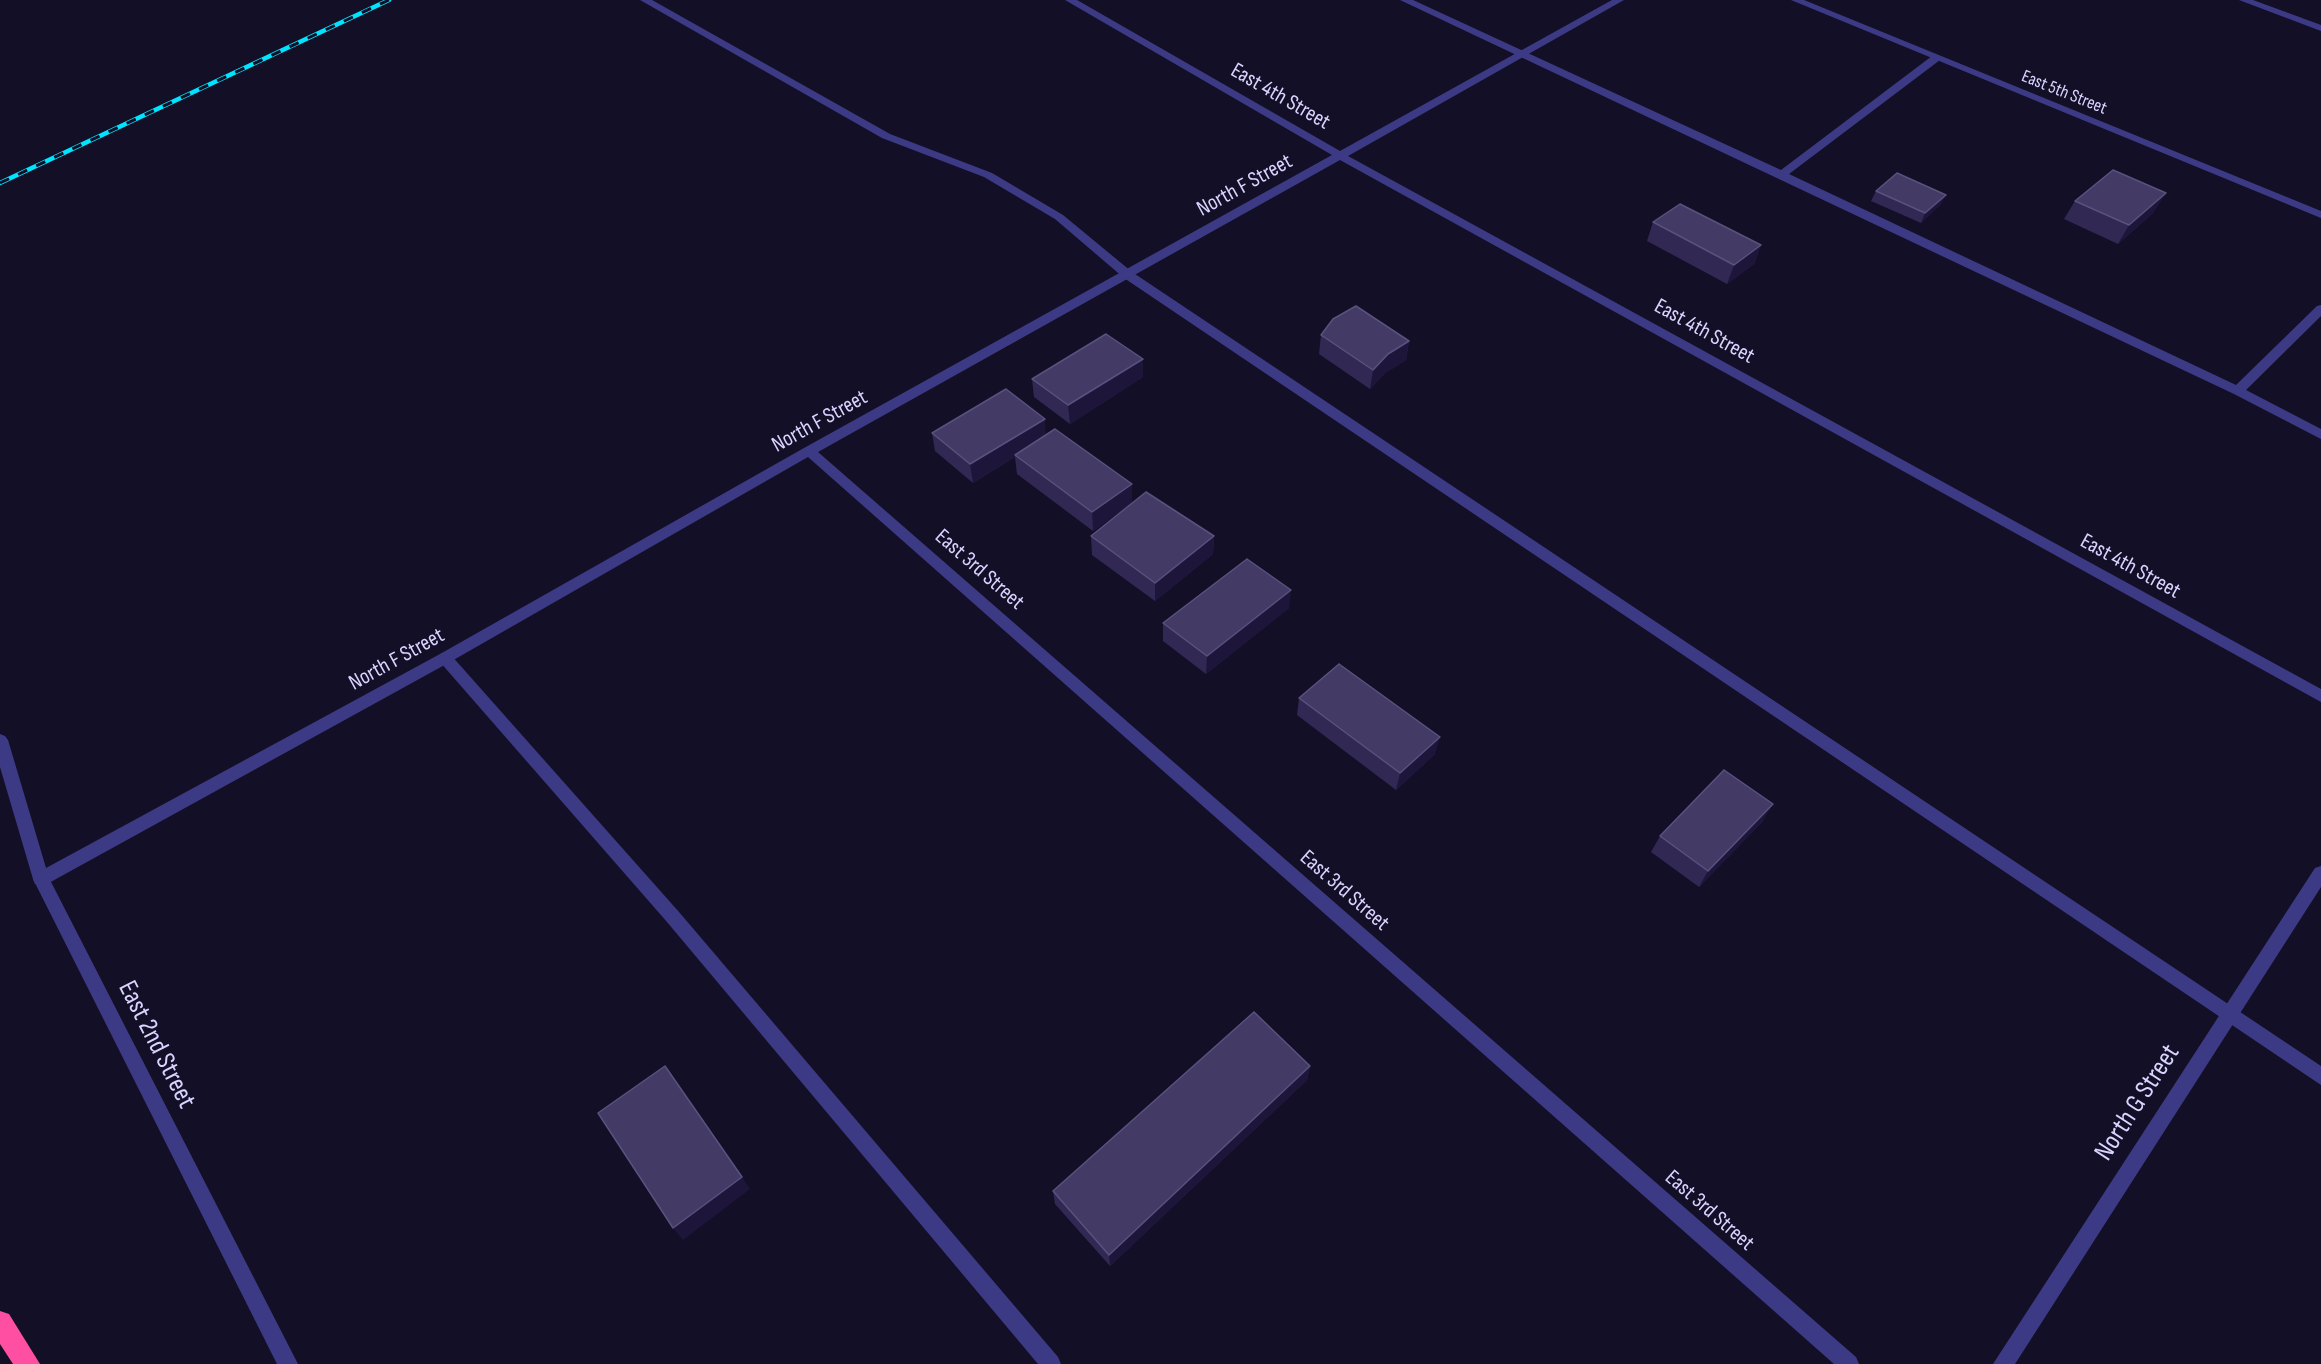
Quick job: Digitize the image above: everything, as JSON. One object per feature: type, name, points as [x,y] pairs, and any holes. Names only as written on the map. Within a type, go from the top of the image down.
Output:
[{"type":"highway","points":[[0,1323],[28,1364]]},
{"type":"street","points":[[645,0],[886,136],[988,175],[1059,217],[1128,275],[2321,1076]]},
{"type":"street","name":"East 4th Street","points":[[1070,0],[1342,157],[2321,696]]},
{"type":"street","points":[[1405,0],[2238,391],[2321,435]]},
{"type":"street","name":"North F Street","points":[[41,879],[445,658],[1619,0]]},
{"type":"street","name":"East 5th Street","points":[[1796,0],[2321,215]]},
{"type":"street","points":[[2244,0],[2321,28]]},
{"type":"street","points":[[1781,175],[1936,58]]},
{"type":"street","points":[[2238,391],[2321,309]]},
{"type":"street","name":"East 3rd Street","points":[[809,452],[1849,1364]]},
{"type":"street","points":[[445,658],[673,917],[1051,1364]]},
{"type":"street","name":"East 2nd Street","points":[[0,740],[41,879],[288,1364]]},
{"type":"street","name":"North G Street","points":[[2003,1364],[2321,873]]},
{"type":"building","points":[[2113,170],[2166,193],[2129,225],[2075,201]]},
{"type":"building","points":[[1897,173],[1946,195],[1925,213],[1876,191]]},
{"type":"building","points":[[1680,204],[1761,245],[1734,265],[1653,222]]},
{"type":"building","points":[[1356,306],[1409,341],[1388,354],[1373,370],[1321,335],[1333,319]]},
{"type":"building","points":[[1106,334],[1143,359],[1068,405],[1032,379]]},
{"type":"building","points":[[1006,389],[1045,419],[970,464],[932,433]]},
{"type":"building","points":[[1055,429],[1132,484],[1092,512],[1015,455]]},
{"type":"building","points":[[1146,492],[1214,536],[1155,583],[1091,536]]},
{"type":"building","points":[[1247,559],[1291,590],[1207,656],[1163,623]]},
{"type":"building","points":[[1339,664],[1440,737],[1400,773],[1299,698]]},
{"type":"building","points":[[1724,770],[1773,804],[1708,871],[1660,836]]},
{"type":"building","points":[[1254,1012],[1310,1066],[1109,1255],[1053,1191]]},
{"type":"building","points":[[665,1066],[742,1177],[673,1228],[598,1113]]},
{"type":"railway","points":[[0,183],[389,0]]}]
